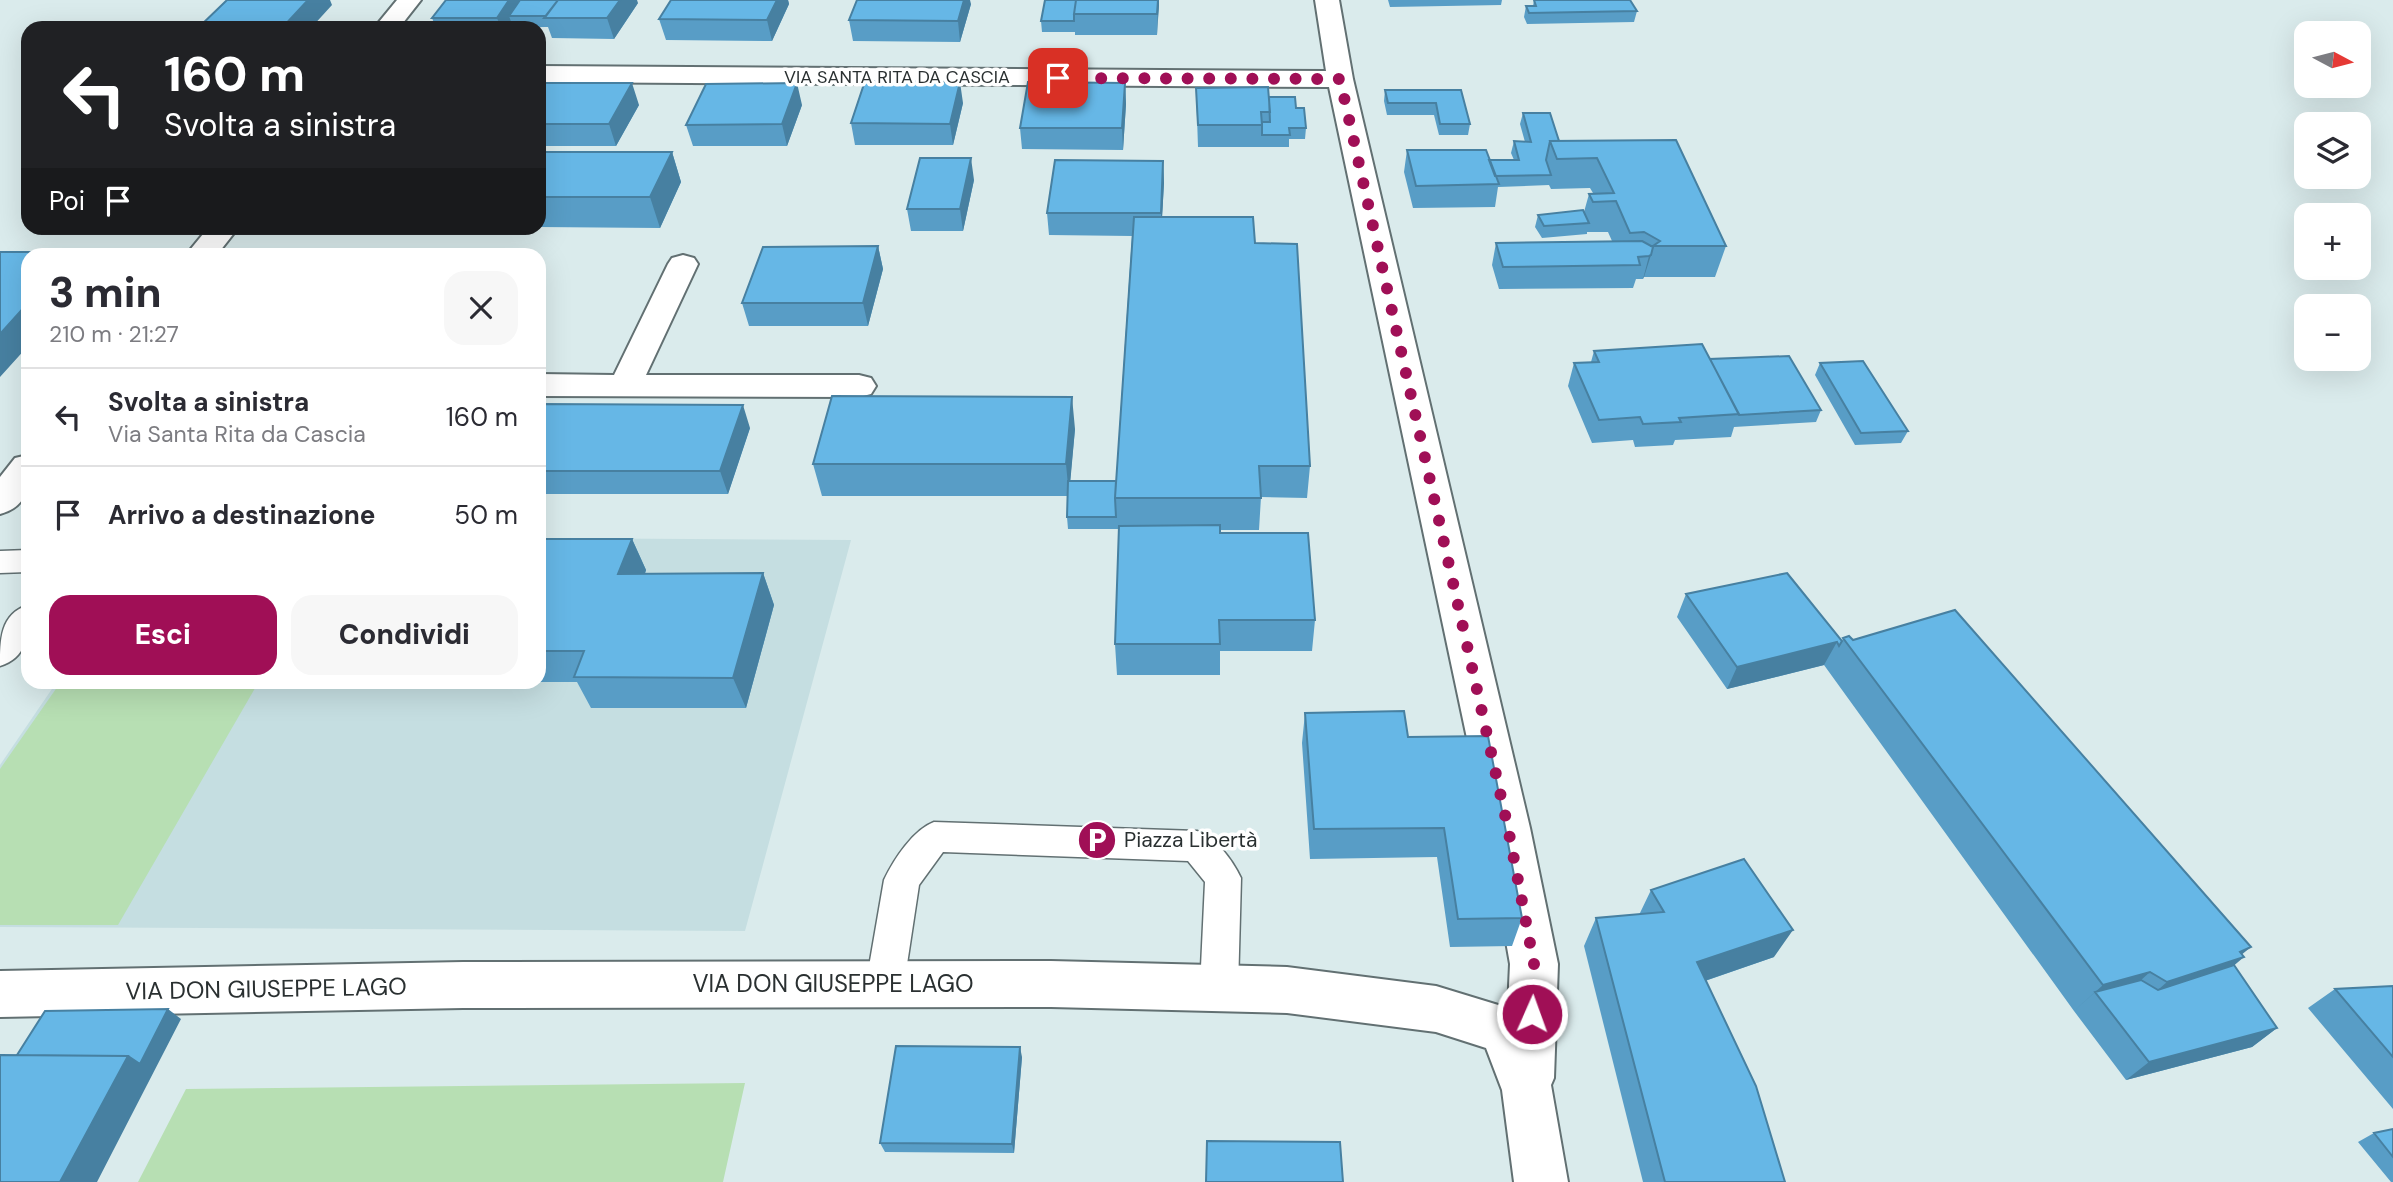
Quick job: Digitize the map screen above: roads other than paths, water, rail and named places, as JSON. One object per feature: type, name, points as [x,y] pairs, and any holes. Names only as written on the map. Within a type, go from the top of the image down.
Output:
[{"type":"street","points":[[392,21],[410,0]]},
{"type":"street","points":[[1328,0],[1340,79],[1505,814],[1534,964],[1528,1090]]},
{"type":"street","name":"VIA SANTA RITA DA CASCIA","points":[[546,74],[1340,79]]},
{"type":"street","points":[[625,385],[683,264]]},
{"type":"street","points":[[546,385],[859,386]]},
{"type":"street","points":[[0,501],[21,476]]},
{"type":"street","name":"VIA DON GIUSEPPE LAGO","points":[[0,994],[463,985],[1051,984],[1287,990],[1436,1009],[1503,1030],[1528,1090],[1541,1182]]},
{"type":"lane","points":[[0,562],[21,561]]},
{"type":"lane","points":[[0,654],[21,626]]},
{"type":"lane","points":[[885,984],[902,880],[934,837],[1197,846],[1223,878],[1220,988]]},
{"type":"place","name":"Piazza Libertà","points":[[1097,840]]}]
